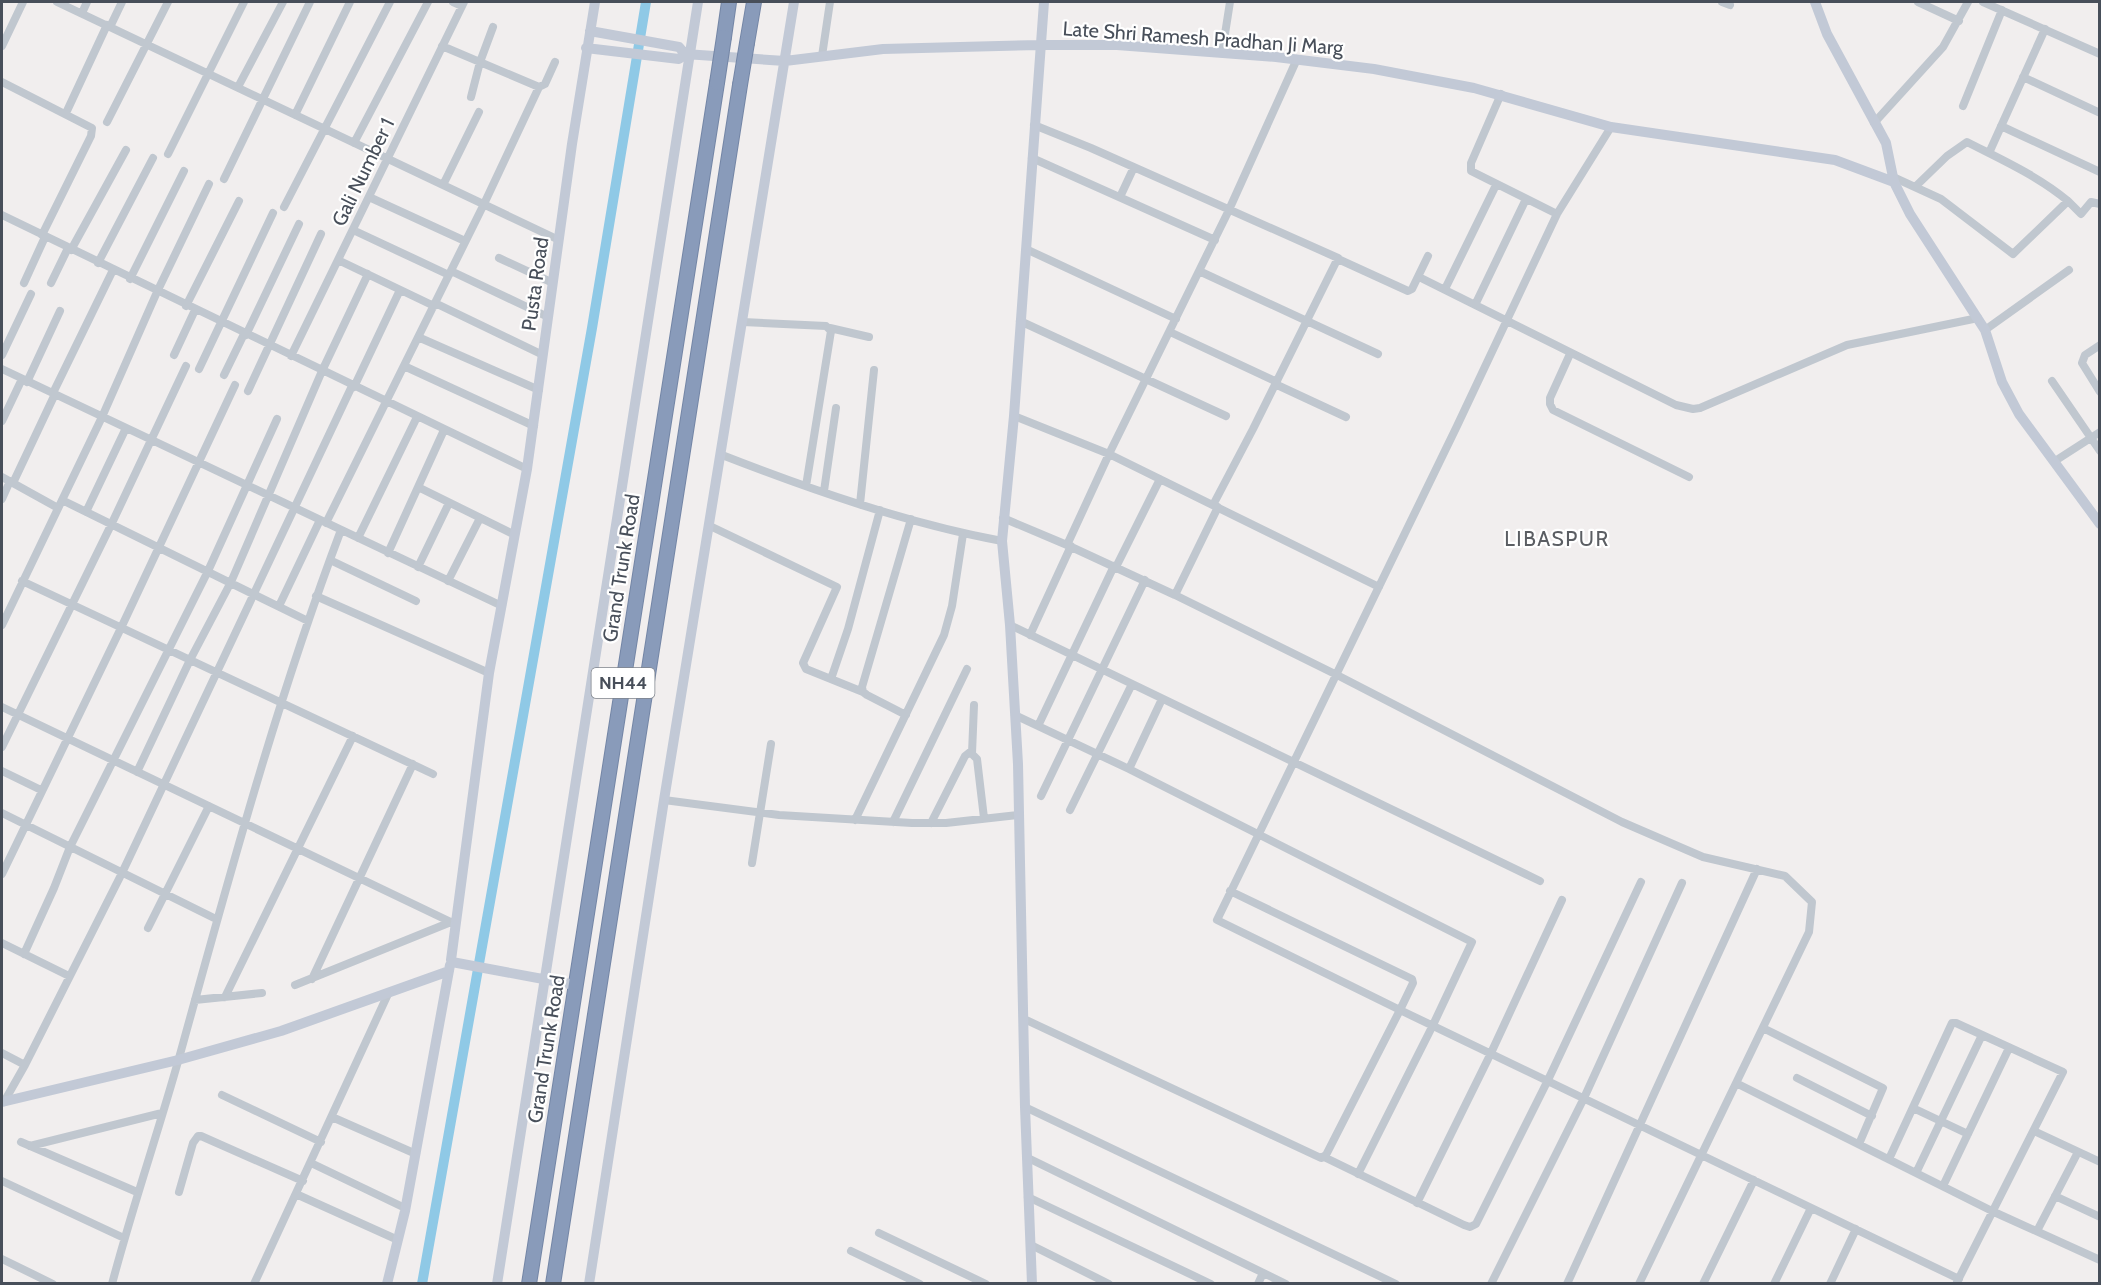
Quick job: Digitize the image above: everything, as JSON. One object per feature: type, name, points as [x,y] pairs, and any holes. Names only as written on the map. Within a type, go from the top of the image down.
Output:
[{"type":"highway","name":"Grand Trunk Road","points":[[529,1284],[729,2]]},
{"type":"highway","name":"NH44","points":[[553,1284],[754,2]]},
{"type":"street","points":[[2,46],[22,2]]},
{"type":"street","points":[[57,2],[559,240]]},
{"type":"street","points":[[82,14],[87,2]]},
{"type":"street","points":[[66,113],[122,2]]},
{"type":"street","points":[[107,122],[168,2]]},
{"type":"street","points":[[168,154],[244,2]]},
{"type":"street","points":[[238,87],[283,2]]},
{"type":"street","points":[[224,179],[310,2]]},
{"type":"street","points":[[295,115],[350,2]]},
{"type":"street","points":[[284,207],[390,2]]},
{"type":"street","points":[[354,143],[428,2]]},
{"type":"street","points":[[453,2],[463,4]]},
{"type":"street","name":"Pusta Road","points":[[387,1284],[416,1154],[450,966],[453,923],[489,673],[528,469],[586,48],[595,2]]},
{"type":"street","points":[[497,1284],[687,55],[698,2]]},
{"type":"street","points":[[589,1284],[664,800],[794,2]]},
{"type":"street","points":[[822,56],[830,2]]},
{"type":"street","points":[[1034,1282],[1028,1197],[1015,715],[1002,541],[1014,416],[1044,2]]},
{"type":"street","points":[[1222,53],[1230,2]]},
{"type":"street","points":[[1815,2],[1827,34],[1886,143],[1893,179],[1910,214],[1985,330],[2008,395],[2019,414],[2100,524]]},
{"type":"street","points":[[1918,2],[1959,21]]},
{"type":"street","points":[[1874,123],[1943,47],[1968,2]]},
{"type":"street","points":[[1983,2],[2099,52]]},
{"type":"street","name":"Gali Number 1","points":[[291,356],[463,4]]},
{"type":"street","points":[[1963,105],[2002,10]]},
{"type":"street","points":[[471,97],[480,62],[493,27]]},
{"type":"street","points":[[1989,153],[2045,29]]},
{"type":"street","points":[[590,32],[680,47],[687,55]]},
{"type":"street","name":"Late Shri Ramesh Pradhan Ji Marg","points":[[687,55],[785,61],[883,49],[1117,45],[1297,59],[1374,69],[1501,94],[1611,127],[1835,160],[1893,179]]},
{"type":"street","points":[[442,46],[539,87]]},
{"type":"street","points":[[586,48],[679,59],[687,55]]},
{"type":"street","points":[[1030,635],[1108,454],[1215,240],[1297,59]]},
{"type":"street","points":[[279,606],[386,402],[539,87],[545,84],[555,62]]},
{"type":"street","points":[[2023,77],[2100,113]]},
{"type":"street","points":[[2,82],[89,124],[93,132],[43,236],[24,283]]},
{"type":"street","points":[[1501,94],[1470,168],[1474,174],[1557,214]]},
{"type":"street","points":[[443,185],[479,112]]},
{"type":"street","points":[[1034,125],[1229,209],[1408,291],[1412,289],[1428,256]]},
{"type":"street","points":[[2001,126],[2100,172]]},
{"type":"street","points":[[1611,127],[1557,214],[1507,322],[1217,920],[1958,1281],[2063,1072],[1952,1023],[1889,1160]]},
{"type":"street","points":[[1916,186],[1947,156],[1967,142],[2023,170],[2056,191],[2081,214],[2091,202],[2100,204]]},
{"type":"street","points":[[51,283],[126,150]]},
{"type":"street","points":[[98,263],[153,158]]},
{"type":"street","points":[[1032,158],[1215,240]]},
{"type":"street","points":[[1120,197],[1134,167]]},
{"type":"street","points":[[130,279],[184,171]]},
{"type":"street","points":[[1893,179],[1916,186],[1941,199],[2013,254],[2068,201]]},
{"type":"street","points":[[2,625],[102,417],[157,292],[209,184]]},
{"type":"street","points":[[1445,289],[1496,185]]},
{"type":"street","points":[[369,197],[465,241]]},
{"type":"street","points":[[1475,305],[1526,199]]},
{"type":"street","points":[[186,306],[239,201]]},
{"type":"street","points":[[199,369],[273,213]]},
{"type":"street","points":[[2,215],[221,323],[528,469]]},
{"type":"street","points":[[224,375],[299,224]]},
{"type":"street","points":[[353,230],[548,317]]},
{"type":"street","points":[[248,391],[321,234]]},
{"type":"street","points":[[1026,249],[1176,319]]},
{"type":"street","points":[[499,258],[553,283]]},
{"type":"street","points":[[1175,595],[1216,506],[1338,259]]},
{"type":"street","points":[[338,260],[543,355]]},
{"type":"street","points":[[2,499],[112,270]]},
{"type":"street","points":[[1985,330],[2069,270]]},
{"type":"street","points":[[1199,271],[1378,354]]},
{"type":"street","points":[[137,772],[190,660],[231,582],[322,371],[368,274]]},
{"type":"street","points":[[1423,279],[1570,354],[1676,405],[1693,409],[1847,345],[1978,318]]},
{"type":"street","points":[[2,1104],[25,1065],[122,873],[215,673],[400,290]]},
{"type":"street","points":[[2,356],[31,294]]},
{"type":"street","points":[[174,355],[195,310]]},
{"type":"street","points":[[2,421],[60,311]]},
{"type":"street","points":[[1020,321],[1226,416]]},
{"type":"street","points":[[743,322],[830,328],[869,337]]},
{"type":"street","points":[[806,486],[830,328]]},
{"type":"street","points":[[1170,332],[1346,417]]},
{"type":"street","points":[[418,337],[539,390]]},
{"type":"street","points":[[2100,345],[2085,356],[2082,363],[2100,392]]},
{"type":"street","points":[[1570,354],[1550,398],[1553,410],[1689,477]]},
{"type":"street","points":[[2,747],[186,366]]},
{"type":"street","points":[[404,366],[534,426]]},
{"type":"street","points":[[2,369],[501,606]]},
{"type":"street","points":[[860,504],[874,370]]},
{"type":"street","points":[[2052,381],[2100,451]]},
{"type":"street","points":[[2,874],[235,385]]},
{"type":"street","points":[[824,491],[836,408]]},
{"type":"street","points":[[1014,416],[1108,454],[1379,587]]},
{"type":"street","points":[[358,538],[417,417]]},
{"type":"street","points":[[24,954],[70,847],[208,571],[278,419]]},
{"type":"street","points":[[86,512],[126,428]]},
{"type":"street","points":[[388,552],[444,430]]},
{"type":"street","points":[[2055,461],[2100,432]]},
{"type":"street","points":[[722,455],[860,504],[963,534],[1002,541]]},
{"type":"street","points":[[2,477],[60,504],[112,523],[308,621]]},
{"type":"street","points":[[1038,726],[1160,479]]},
{"type":"street","points":[[418,487],[515,535]]},
{"type":"street","points":[[418,567],[449,503]]},
{"type":"street","points":[[832,679],[880,510]]},
{"type":"street","points":[[448,581],[480,518]]},
{"type":"street","points":[[1003,518],[1175,595],[1337,675],[1622,822],[1703,857],[1785,876],[1812,904],[1809,932],[1639,1284]]},
{"type":"street","points":[[863,692],[862,681],[911,519]]},
{"type":"street","points":[[710,526],[837,587],[803,663],[806,669],[832,679],[845,687],[863,692],[906,715]]},
{"type":"street","points":[[112,1284],[178,1060],[216,919],[316,596],[341,530]]},
{"type":"street","points":[[855,820],[944,634],[952,606],[963,534]]},
{"type":"street","points":[[330,560],[416,601]]},
{"type":"street","points":[[1041,796],[1144,580]]},
{"type":"street","points":[[22,581],[433,774]]},
{"type":"street","points":[[316,596],[489,673]]},
{"type":"street","points":[[1010,625],[1540,881]]},
{"type":"street","points":[[893,822],[968,669]]},
{"type":"street","points":[[1070,810],[1132,684]]},
{"type":"street","points":[[1129,769],[1162,699]]},
{"type":"street","points":[[974,705],[972,753],[977,759],[984,818]]},
{"type":"street","points":[[2,707],[453,923]]},
{"type":"street","points":[[1015,715],[1129,769],[1472,942],[1358,1174]]},
{"type":"street","points":[[225,997],[353,736]]},
{"type":"street","points":[[752,863],[771,744]]},
{"type":"street","points":[[931,823],[965,756],[972,753]]},
{"type":"street","points":[[312,979],[413,764]]},
{"type":"street","points":[[2,771],[42,790]]},
{"type":"street","points":[[664,800],[759,812],[893,822],[931,823],[1018,815]]},
{"type":"street","points":[[148,928],[209,806]]},
{"type":"street","points":[[2,813],[216,919]]},
{"type":"street","points":[[1567,1284],[1757,869]]},
{"type":"street","points":[[1024,1019],[1318,1157],[1324,1157],[1468,1227],[1476,1224],[1548,1080],[1641,882]]},
{"type":"street","points":[[1491,1284],[1584,1098],[1682,883]]},
{"type":"street","points":[[1230,891],[1412,979],[1413,983],[1400,1010],[1324,1157]]},
{"type":"street","points":[[1417,1203],[1491,1053],[1562,900]]},
{"type":"street","points":[[295,985],[453,923]]},
{"type":"street","points":[[2,943],[69,976]]},
{"type":"street","points":[[2,1104],[178,1060],[280,1031],[388,994],[450,966],[464,964],[575,985]]},
{"type":"street","points":[[195,1000],[262,993]]},
{"type":"street","points":[[254,1284],[388,994]]},
{"type":"street","points":[[1763,1028],[1883,1088],[1859,1144]]},
{"type":"street","points":[[1916,1173],[1982,1035]]},
{"type":"street","points":[[1943,1186],[2009,1048]]},
{"type":"street","points":[[2,1053],[25,1065]]},
{"type":"street","points":[[1797,1078],[1872,1116]]},
{"type":"street","points":[[1736,1083],[1994,1212],[2100,1260]]},
{"type":"street","points":[[222,1095],[321,1142]]},
{"type":"street","points":[[1025,1107],[1396,1284]]},
{"type":"street","points":[[1913,1108],[1968,1134]]},
{"type":"street","points":[[30,1146],[162,1113]]},
{"type":"street","points":[[332,1117],[416,1154]]},
{"type":"street","points":[[2034,1131],[2100,1162]]},
{"type":"street","points":[[179,1192],[193,1143],[198,1136],[208,1138],[303,1180]]},
{"type":"street","points":[[21,1142],[138,1192]]},
{"type":"street","points":[[2037,1231],[2078,1152]]},
{"type":"street","points":[[1028,1158],[1286,1284]]},
{"type":"street","points":[[311,1163],[405,1208]]},
{"type":"street","points":[[1703,1284],[1754,1180]]},
{"type":"street","points":[[2,1181],[124,1238]]},
{"type":"street","points":[[296,1194],[398,1240]]},
{"type":"street","points":[[2055,1196],[2100,1217]]},
{"type":"street","points":[[1028,1197],[1211,1284]]},
{"type":"street","points":[[1774,1284],[1811,1208]]},
{"type":"street","points":[[1830,1284],[1856,1230]]},
{"type":"street","points":[[879,1233],[986,1284]]},
{"type":"street","points":[[1031,1245],[1109,1284]]},
{"type":"street","points":[[851,1251],[920,1284]]},
{"type":"street","points":[[2,1259],[53,1284]]},
{"type":"street","points":[[1258,1284],[1263,1272]]},
{"type":"waterway","points":[[422,1284],[592,328],[646,2]]},
{"type":"district","name":"LIBASPUR","points":[[1557,538]]}]
